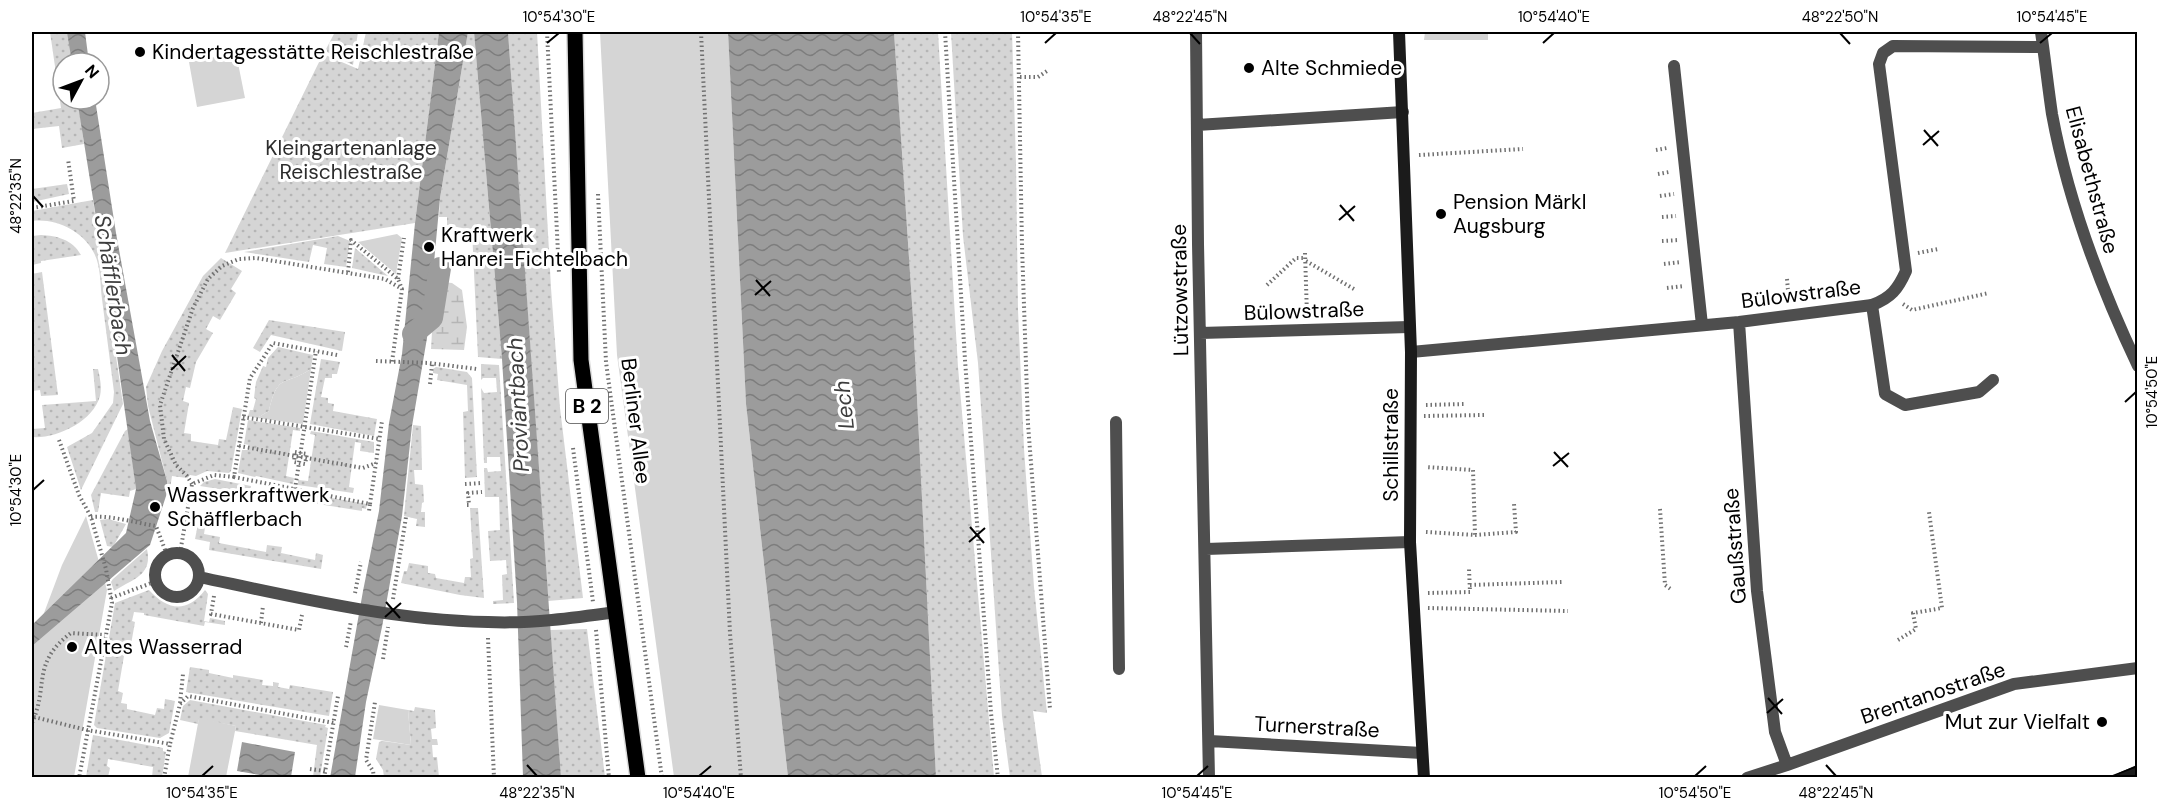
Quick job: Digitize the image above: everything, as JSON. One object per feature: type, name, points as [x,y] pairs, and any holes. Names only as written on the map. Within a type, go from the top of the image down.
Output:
[{"type":"main road","name":"B 2","points":[[575,32],[581,360],[638,777]]},
{"type":"street","name":"Lützowstraße","points":[[1196,32],[1209,777]]},
{"type":"street","name":"Schillstraße","points":[[1398,32],[1411,352],[1410,537],[1424,777]]},
{"type":"street","name":"Elisabethstraße","points":[[2042,32],[2052,114],[2066,174],[2087,244],[2138,366]]},
{"type":"street","name":"Bülowstraße","points":[[1411,352],[1738,322],[1872,305],[1892,296],[1906,271],[1879,64],[1883,53],[1893,46],[2043,47]]},
{"type":"street","points":[[1674,66],[1702,325]]},
{"type":"street","points":[[1197,125],[1403,112]]},
{"type":"street","points":[[1872,305],[1885,394],[1905,405],[1979,392],[1993,380]]},
{"type":"street","name":"Gaußstraße","points":[[1738,322],[1757,591],[1775,732],[1787,765]]},
{"type":"street","name":"Bülowstraße","points":[[1200,333],[1410,327]]},
{"type":"street","points":[[1116,422],[1119,669]]},
{"type":"street","points":[[1206,549],[1410,537]]},
{"type":"street","points":[[180,553],[194,560],[198,567],[199,577],[195,588],[183,596],[168,595],[157,581],[156,571],[167,555],[180,553]]},
{"type":"street","points":[[199,577],[391,614],[511,622],[615,612]]},
{"type":"street","name":"Brentanostraße","points":[[1747,777],[1787,765],[2014,684],[2138,668]]},
{"type":"street","name":"Turnerstraße","points":[[1210,741],[1422,753]]},
{"type":"street","points":[[2122,777],[2138,771]]},
{"type":"path","points":[[701,32],[730,633],[741,777]]},
{"type":"path","points":[[945,32],[968,396],[991,713],[998,777]]},
{"type":"path","points":[[1018,32],[1022,246],[1029,424],[1050,709]]},
{"type":"path","points":[[1020,77],[1038,77],[1047,71]]},
{"type":"path","points":[[1404,156],[1523,149]]},
{"type":"path","points":[[32,208],[74,201],[68,159]]},
{"type":"path","name":"Berliner Allee","points":[[597,182],[606,362],[662,777]]},
{"type":"path","points":[[398,279],[404,238]]},
{"type":"path","points":[[348,272],[351,240],[398,279],[402,289],[394,362]]},
{"type":"path","points":[[1305,257],[1308,331]]},
{"type":"path","points":[[1267,285],[1296,258],[1305,257],[1354,289]]},
{"type":"path","points":[[180,553],[192,484],[176,465],[164,439],[160,405],[193,308],[208,279],[222,266],[239,259],[256,258],[385,279],[402,289]]},
{"type":"path","points":[[1892,296],[1912,310],[1989,293]]},
{"type":"path","points":[[234,477],[250,378],[273,344],[337,355]]},
{"type":"path","points":[[295,489],[316,351]]},
{"type":"path","points":[[375,361],[477,369]]},
{"type":"path","points":[[430,384],[431,364]]},
{"type":"path","points":[[1411,411],[1464,404]]},
{"type":"path","points":[[1411,411],[1484,415]]},
{"type":"path","points":[[243,417],[380,439]]},
{"type":"path","points":[[369,511],[382,421]]},
{"type":"path","points":[[59,440],[79,495],[91,517],[108,578],[111,598],[79,777]]},
{"type":"path","points":[[239,446],[294,456]]},
{"type":"path","points":[[300,457],[295,452],[294,462],[300,457],[307,454],[305,464],[300,457]]},
{"type":"path","points":[[306,458],[363,468],[376,463]]},
{"type":"path","points":[[1410,466],[1473,470],[1475,535]]},
{"type":"path","points":[[192,484],[214,475],[234,477],[370,504]]},
{"type":"path","points":[[465,484],[482,483]]},
{"type":"path","points":[[466,505],[469,505],[468,493],[482,492]]},
{"type":"path","points":[[1410,537],[1516,532],[1514,504]]},
{"type":"path","points":[[1660,509],[1665,585],[1672,590]]},
{"type":"path","points":[[1898,640],[1916,629],[1913,613],[1942,608],[1929,512]]},
{"type":"path","points":[[91,517],[106,516],[156,526],[167,555]]},
{"type":"path","points":[[383,659],[406,517]]},
{"type":"path","points":[[346,647],[361,562]]},
{"type":"path","points":[[1412,593],[1470,592],[1470,569]]},
{"type":"path","points":[[111,598],[157,581]]},
{"type":"path","points":[[217,581],[211,614],[300,630],[304,599]]},
{"type":"path","points":[[1470,585],[1562,582]]},
{"type":"path","points":[[261,623],[263,602]]},
{"type":"path","points":[[1413,609],[1442,607],[1568,611]]},
{"type":"path","points":[[488,622],[494,777]]},
{"type":"path","points":[[32,723],[46,661],[57,643],[70,633],[105,635]]},
{"type":"path","points":[[165,777],[180,704],[183,674]]},
{"type":"path","points":[[180,704],[188,696],[334,723]]},
{"type":"path","points":[[324,777],[338,696]]},
{"type":"path","points":[[374,777],[366,760],[375,702]]},
{"type":"path","points":[[34,717],[87,730],[170,744]]},
{"type":"path","points":[[310,770],[325,771]]},
{"type":"green space","points":[[50,32],[68,32],[70,51],[53,51]]},
{"type":"green space","points":[[335,32],[358,32],[353,65],[325,51]]},
{"type":"green space","name":"Kleingartenanlage Reischlestraße","points":[[366,32],[439,32],[415,223],[225,253],[323,54],[358,69]]},
{"type":"green space","points":[[468,32],[474,32],[502,359],[478,357],[472,230],[447,225],[447,217],[439,217],[440,198]]},
{"type":"green space","points":[[508,32],[537,32],[560,408],[583,598],[548,601]]},
{"type":"green space","points":[[600,32],[728,32],[746,404],[788,777],[674,777],[617,355]]},
{"type":"green space","points":[[894,32],[938,32],[958,367],[994,777],[936,777],[913,318]]},
{"type":"green space","points":[[951,32],[1012,32],[1018,310],[1024,449],[1034,587],[1047,713],[1033,711],[1042,777],[1010,777],[1002,716],[978,363],[963,236]]},
{"type":"green space","points":[[1425,32],[1488,32],[1488,40],[1424,40]]},
{"type":"green space","points":[[236,53],[245,98],[197,107],[189,62]]},
{"type":"green space","points":[[51,110],[80,111],[84,144],[62,148],[59,126],[32,129],[32,113]]},
{"type":"green space","points":[[67,184],[69,194],[32,202],[32,189]]},
{"type":"green space","points":[[93,200],[123,404],[81,490],[67,447],[92,433],[113,403],[114,392],[99,269],[94,253],[83,238],[59,224],[32,221],[32,211]]},
{"type":"green space","points":[[397,234],[402,238],[396,274],[358,242]]},
{"type":"green space","points":[[41,235],[64,239],[81,255],[41,261],[41,263],[32,265],[32,236]]},
{"type":"green space","points":[[338,236],[350,241],[346,267],[324,264],[327,248],[313,245],[309,262],[244,252]]},
{"type":"green space","points":[[355,248],[388,276],[352,268]]},
{"type":"green space","points":[[221,258],[242,271],[231,289],[236,293],[220,320],[213,316],[206,329],[213,333],[196,362],[190,388],[186,387],[183,401],[189,403],[184,433],[191,434],[191,441],[218,445],[219,439],[226,440],[233,407],[242,409],[231,471],[229,473],[207,471],[196,476],[190,475],[187,478],[172,476],[170,489],[184,491],[186,487],[189,488],[187,496],[167,493],[167,481],[148,406],[146,387],[162,351],[203,276]]},
{"type":"green space","points":[[42,272],[58,395],[41,396],[40,390],[32,391],[32,274]]},
{"type":"green space","points":[[442,282],[452,283],[462,290],[467,327],[464,350],[431,349]]},
{"type":"green space","points":[[269,320],[345,332],[342,351],[271,335],[260,352],[253,348]]},
{"type":"green space","points":[[278,347],[313,355],[311,369],[279,385],[269,411],[257,418],[248,416],[250,410],[253,410],[256,399],[254,398],[256,382],[263,366],[266,367],[268,358]]},
{"type":"green space","points":[[321,359],[340,362],[337,374],[332,374],[332,378],[325,378],[321,397],[328,398],[328,403],[334,404],[333,411],[377,419],[374,436],[310,424]]},
{"type":"green space","points":[[481,364],[499,365],[514,603],[493,604],[493,601],[503,600],[502,575],[507,574],[506,560],[490,561],[488,531],[500,530],[499,497],[485,497],[484,468],[487,468],[488,472],[501,471],[500,457],[487,457],[487,463],[484,463],[481,388],[484,393],[497,392],[496,378],[481,380]]},
{"type":"green space","points":[[436,367],[467,372],[472,378],[477,477],[465,478],[463,412],[468,411],[467,385],[437,380],[438,374],[433,373]]},
{"type":"green space","points":[[93,369],[98,369],[101,389],[100,396],[90,414],[62,432],[32,437],[32,429],[45,428],[42,405],[96,401]]},
{"type":"green space","points":[[311,369],[303,424],[257,418],[269,411],[279,385]]},
{"type":"green space","points":[[248,420],[300,428],[300,431],[293,430],[286,476],[294,478],[293,484],[238,473],[242,450],[248,450],[249,445],[244,444]]},
{"type":"green space","points":[[413,425],[421,426],[422,470],[414,470],[415,484],[423,485],[424,502],[421,512],[425,512],[425,527],[416,526],[417,519],[404,516]]},
{"type":"green space","points":[[128,429],[136,489],[130,491],[129,497],[101,493],[98,512],[95,512],[91,495]]},
{"type":"green space","points":[[311,431],[374,442],[374,453],[360,451],[361,443],[355,442],[349,487],[354,488],[353,493],[298,485],[298,480],[308,481],[315,435],[310,434]]},
{"type":"green space","points":[[215,479],[251,486],[250,494],[200,486],[204,482]]},
{"type":"green space","points":[[313,495],[318,496],[317,501],[325,502],[326,497],[367,504],[366,509],[362,508],[362,511],[312,503]]},
{"type":"green space","points":[[470,508],[478,508],[484,598],[401,583],[409,563],[428,566],[428,573],[435,574],[436,578],[464,583],[465,577],[471,577],[470,559],[473,558]]},
{"type":"green space","points":[[86,516],[107,590],[74,777],[32,777],[32,645],[62,565]]},
{"type":"green space","points":[[108,519],[126,524],[113,547],[107,546],[100,520]]},
{"type":"green space","points":[[199,519],[206,521],[204,534],[220,537],[219,543],[266,552],[267,545],[282,547],[281,553],[315,560],[316,553],[323,555],[321,569],[209,550],[210,542],[195,539]]},
{"type":"green space","points":[[147,549],[148,558],[144,571],[134,580],[114,591],[111,582],[113,579]]},
{"type":"green space","points":[[149,590],[163,602],[184,606],[191,603],[205,590],[208,594],[204,621],[209,622],[210,618],[225,621],[225,625],[205,622],[204,626],[134,612],[132,621],[135,622],[130,650],[125,650],[118,691],[123,693],[121,703],[127,704],[127,709],[155,715],[157,708],[164,709],[165,699],[175,701],[169,733],[160,738],[97,728],[94,725],[115,603]]},
{"type":"green space","points":[[587,629],[605,777],[561,777],[550,630]]},
{"type":"green space","points":[[190,667],[209,670],[209,673],[233,678],[233,675],[263,680],[262,685],[273,686],[273,682],[279,683],[278,687],[289,689],[290,685],[333,692],[329,716],[186,692]]},
{"type":"green space","points":[[190,700],[326,725],[325,727],[328,728],[320,777],[313,777],[317,745],[235,731],[236,726],[199,719],[198,724],[180,720],[183,706]]},
{"type":"green space","points":[[379,705],[408,710],[411,745],[373,739]]},
{"type":"green space","points":[[415,707],[435,710],[436,728],[431,729],[432,739],[437,739],[438,745],[432,745],[433,757],[437,757],[439,777],[384,777],[383,770],[376,759],[379,742],[411,745],[408,710],[414,711]]},
{"type":"green space","points":[[199,718],[236,726],[226,777],[188,777]]},
{"type":"green space","points":[[93,735],[163,748],[166,752],[162,777],[152,777],[153,767],[108,759],[107,766],[110,768],[108,777],[86,777]]},
{"type":"water","points":[[67,32],[85,32],[87,51],[70,51]]},
{"type":"water","points":[[439,32],[468,32],[440,198],[427,338],[412,426],[402,516],[366,702],[355,777],[330,778],[379,511],[389,423],[402,354],[415,223]]},
{"type":"water","name":"Proviantbach","points":[[474,32],[508,32],[561,777],[523,777],[517,602],[502,359]]},
{"type":"water","name":"Lech","points":[[728,32],[894,32],[913,318],[936,777],[788,777],[746,404]]},
{"type":"water","name":"Schäfflerbach","points":[[79,111],[97,111],[150,421],[167,481],[167,493],[150,545],[32,646],[32,625],[126,533],[136,489]]},
{"type":"water","points":[[242,742],[295,752],[291,777],[272,777],[237,771]]},
{"type":"waterway","points":[[413,334],[432,318],[440,268]]},
{"type":"tram line","points":[[2107,778],[2138,766]]},
{"type":"tram line","points":[[2133,778],[2138,776]]},
{"type":"place","name":"Kindertagesstätte Reischlestraße","points":[[140,52]]},
{"type":"place","name":"Alte Schmiede","points":[[1249,68]]},
{"type":"place","name":"Pension Märkl Augsburg","points":[[1441,214]]},
{"type":"place","name":"Kraftwerk Hanrei-Fichtelbach","points":[[429,247]]},
{"type":"place","name":"Wasserkraftwerk Schäfflerbach","points":[[155,507]]},
{"type":"place","name":"Altes Wasserrad","points":[[72,647]]},
{"type":"place","name":"Mut zur Vielfalt","points":[[2102,722]]}]
